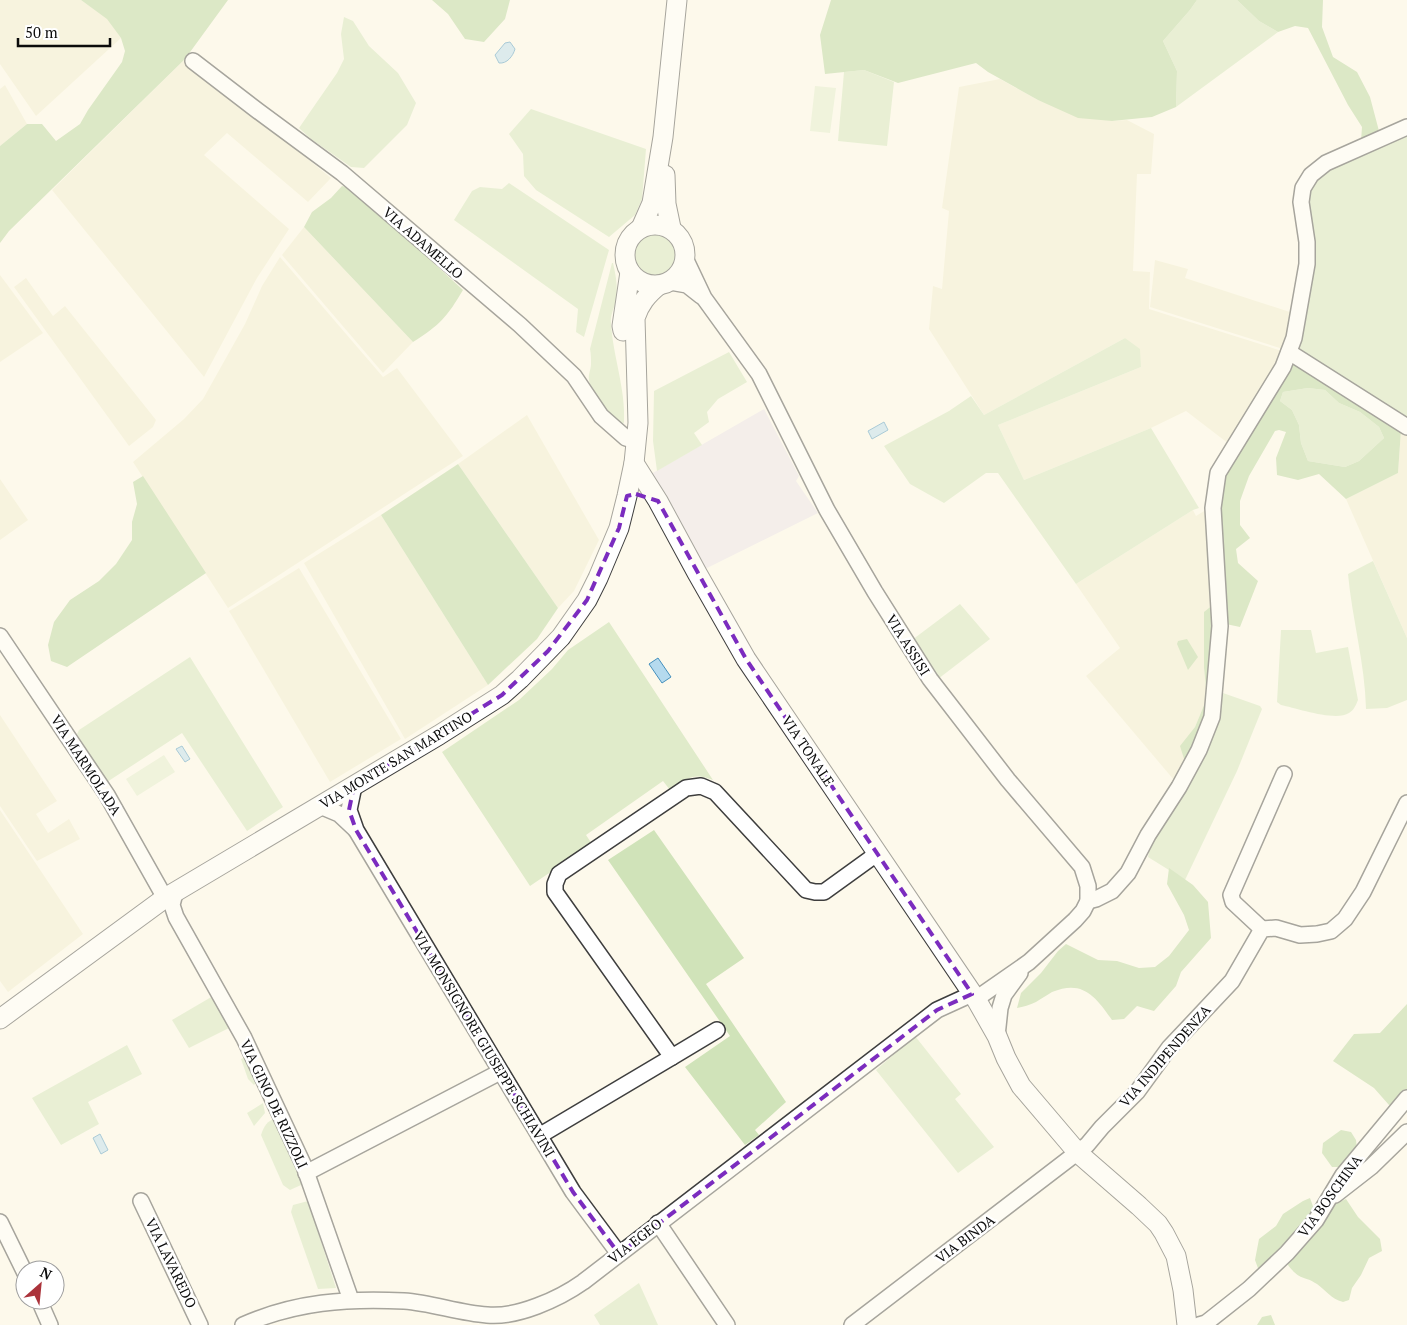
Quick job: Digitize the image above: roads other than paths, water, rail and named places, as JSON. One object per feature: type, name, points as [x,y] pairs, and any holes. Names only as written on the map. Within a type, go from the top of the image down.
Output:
[{"type":"street","name":"VIA MONTE SAN MARTINO","points":[[636,388],[622,326],[630,272],[626,264],[626,248],[634,233],[641,228],[652,203],[663,137],[677,0]]},
{"type":"street","name":"VIA ADAMELLO","points":[[193,61],[342,173],[520,325],[574,376],[601,416],[626,438],[636,441]]},
{"type":"street","points":[[997,1036],[1000,1008],[1004,995],[1029,962],[1075,920],[1088,900],[1096,899],[1112,891],[1128,873],[1148,835],[1179,787],[1199,750],[1212,717],[1220,626],[1213,508],[1218,473],[1284,367],[1294,338],[1307,264],[1307,242],[1301,202],[1303,188],[1311,175],[1326,163],[1407,127]]},
{"type":"street","name":"VIA MONTE SAN MARTINO","points":[[0,1019],[165,899],[440,735],[502,695],[561,637],[586,600],[598,578],[619,528],[627,496],[634,463],[638,423],[635,318],[644,297],[681,272],[686,260],[684,243],[671,228],[666,204],[663,137]]},
{"type":"street","points":[[641,228],[656,224],[671,228]]},
{"type":"street","name":"VIA ASSISI","points":[[686,260],[704,298],[759,374],[827,510],[874,592],[930,680],[1008,780],[1082,867],[1088,886],[1088,900]]},
{"type":"street","points":[[630,272],[643,283],[665,284]]},
{"type":"street","name":"VIA ASSISI","points":[[665,284],[687,285],[704,298]]},
{"type":"street","points":[[1289,352],[1407,427]]},
{"type":"street","name":"VIA TONALE","points":[[634,463],[658,501],[746,659],[974,996],[997,1036],[1021,1086],[1078,1153],[1158,1224],[1164,1233],[1176,1256],[1183,1290],[1187,1325]]},
{"type":"street","points":[[627,496],[636,494],[648,496],[658,501]]},
{"type":"street","name":"VIA MARMOLADA","points":[[0,636],[108,795],[165,899]]},
{"type":"street","points":[[1284,774],[1231,894],[1233,902],[1262,930],[1276,928],[1300,935],[1317,934],[1331,931],[1345,919],[1363,892],[1407,803]]},
{"type":"street","name":"VIA MONSIGNORE GIUSEPPE SCHIAVINI","points":[[354,786],[350,797],[349,810],[356,830],[573,1192],[619,1254]]},
{"type":"street","points":[[672,1057],[555,892],[555,884],[559,874],[686,788],[701,786],[716,792],[806,890],[824,892],[878,853]]},
{"type":"street","name":"VIA MONSIGNORE GIUSEPPE SCHIAVINI","points":[[320,806],[339,814],[356,830]]},
{"type":"street","name":"VIA GINO DE RIZZOLI","points":[[165,899],[168,911],[176,917],[244,1038],[306,1173],[351,1300]]},
{"type":"street","name":"VIA INDIPENDENZA","points":[[1078,1153],[1087,1146],[1102,1127],[1137,1092],[1169,1048],[1232,981],[1262,930]]},
{"type":"street","points":[[974,996],[1029,962]]},
{"type":"street","name":"VIA EGEO","points":[[243,1325],[270,1314],[324,1302],[351,1300],[405,1301],[489,1315],[513,1312],[551,1301],[568,1292],[619,1254],[937,1010],[974,996]]},
{"type":"street","points":[[539,1136],[717,1030]]},
{"type":"street","points":[[306,1173],[500,1072]]},
{"type":"street","name":"VIA BOSCHINA","points":[[1199,1325],[1206,1322],[1242,1294],[1288,1253],[1316,1220],[1343,1175],[1407,1098]]},
{"type":"street","points":[[1327,1202],[1371,1167],[1407,1132]]},
{"type":"street","name":"VIA BINDA","points":[[858,1323],[1078,1153]]},
{"type":"street","name":"VIA LAVAREDO","points":[[141,1201],[200,1325]]},
{"type":"street","points":[[0,1222],[19,1260]]},
{"type":"street","points":[[658,1223],[727,1325]]},
{"type":"street","points":[[43,1310],[50,1325]]},
{"type":"water","points":[[510,42],[515,49],[513,54],[507,61],[499,63],[495,55],[505,43]]},
{"type":"water","points":[[884,422],[888,430],[872,439],[868,431]]},
{"type":"water","points":[[658,658],[671,677],[662,683],[649,664]]},
{"type":"water","points":[[182,746],[190,759],[185,762],[176,749]]},
{"type":"water","points":[[100,1134],[108,1150],[101,1154],[93,1138]]}]
